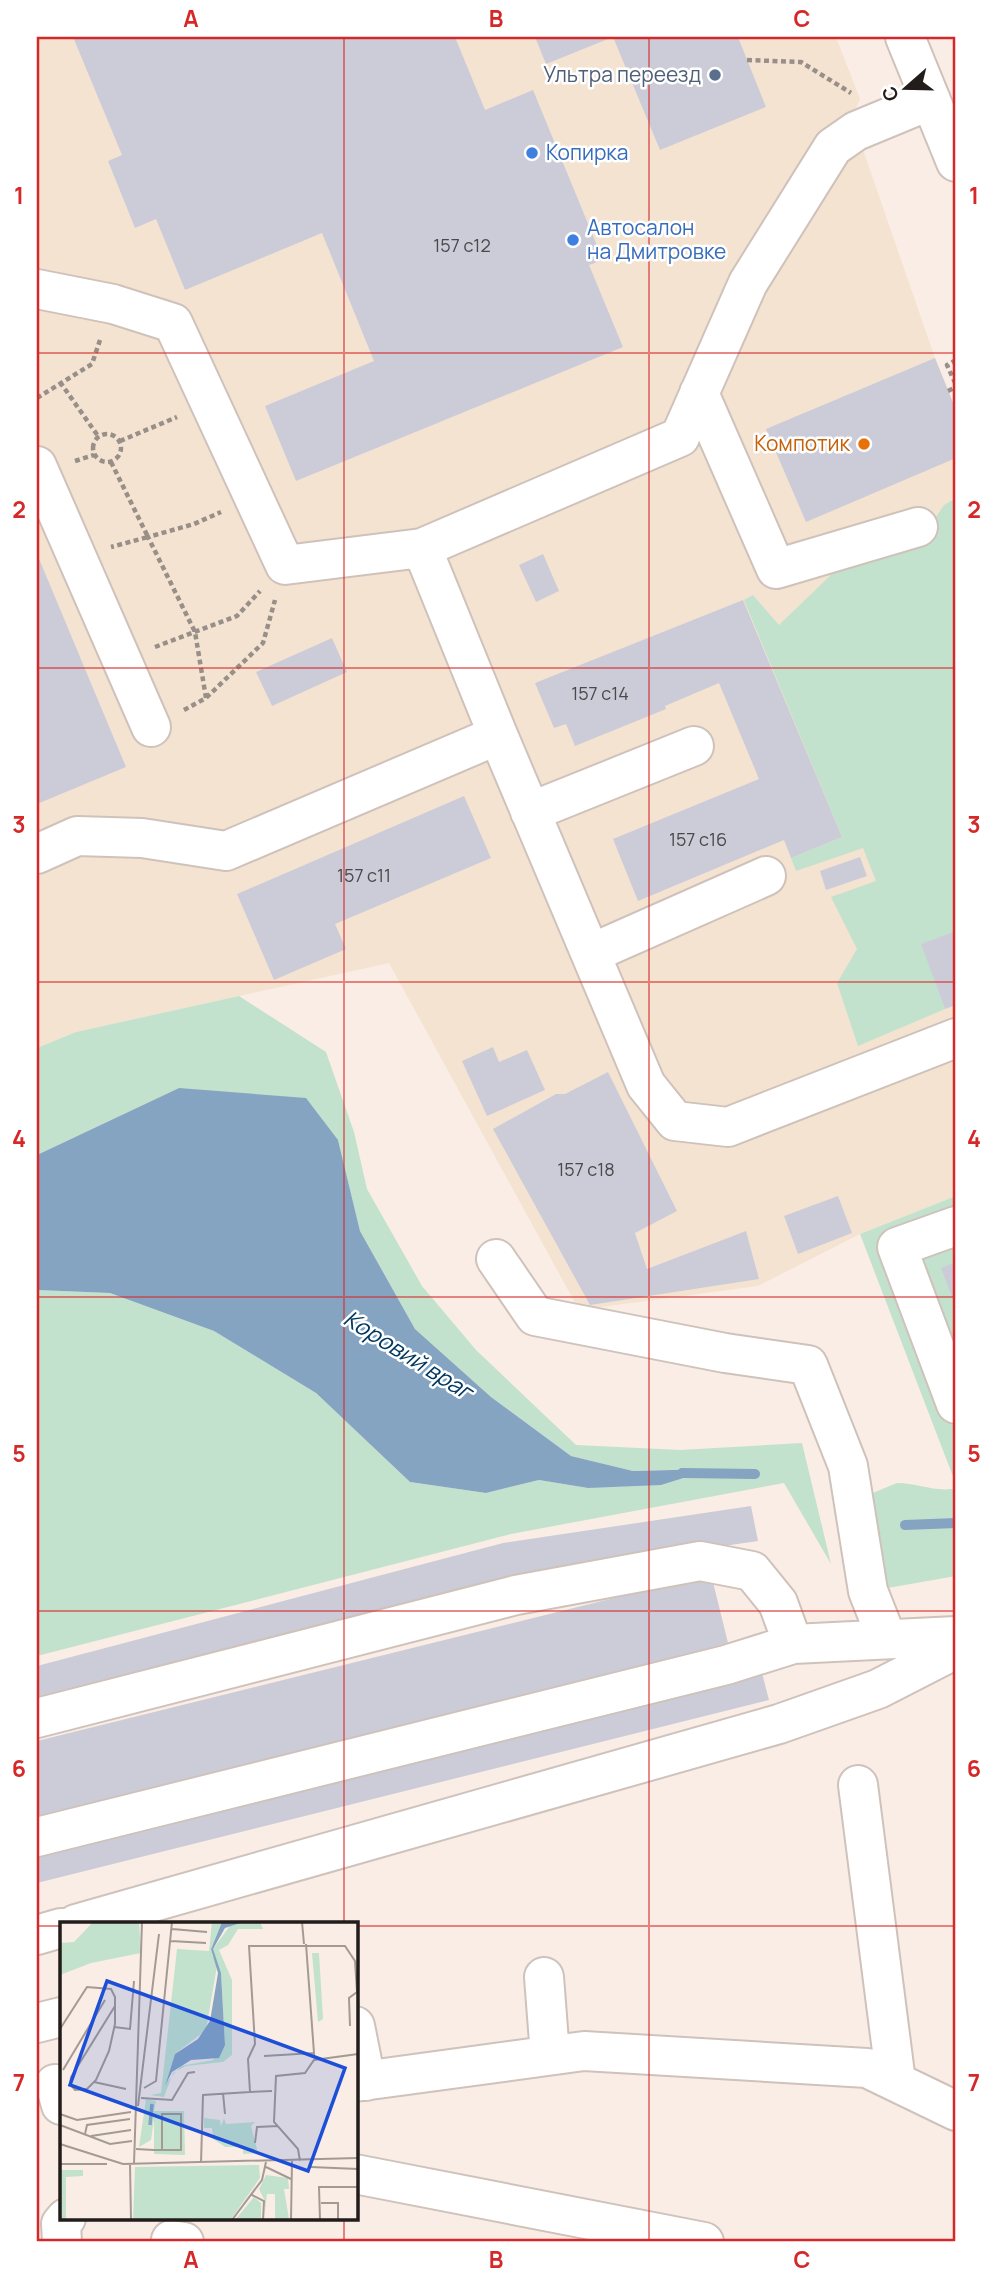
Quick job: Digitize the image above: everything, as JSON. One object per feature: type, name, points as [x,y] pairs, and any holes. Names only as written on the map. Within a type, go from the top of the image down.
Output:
[{"type":"street","points":[[905,37],[956,162]]},
{"type":"street","points":[[37,289],[113,304],[173,323],[285,565],[422,548],[680,437],[748,283],[833,146],[858,115],[931,100]]},
{"type":"street","points":[[699,393],[776,569],[918,527]]},
{"type":"street","points":[[37,466],[151,727]]},
{"type":"street","points":[[422,548],[646,1085],[675,1121],[728,1128],[956,1038]]},
{"type":"street","points":[[37,854],[77,836],[142,838],[226,851],[498,735]]},
{"type":"street","points":[[530,812],[694,746]]},
{"type":"street","points":[[592,953],[766,877]]},
{"type":"street","points":[[956,1226],[897,1247],[956,1404]]},
{"type":"street","points":[[496,1259],[535,1316],[724,1353],[808,1366],[848,1466],[868,1591],[887,1639]]},
{"type":"street","points":[[37,1718],[516,1595],[700,1561],[752,1571],[778,1603],[793,1644]]},
{"type":"street","points":[[37,1837],[726,1665],[793,1644],[956,1636]]},
{"type":"street","points":[[83,1922],[779,1724],[878,1689],[956,1649]]},
{"type":"street","points":[[858,1785],[895,2082]]},
{"type":"street","points":[[37,1935],[60,1928]]},
{"type":"street","points":[[544,1977],[550,2055]]},
{"type":"street","points":[[357,2045],[361,2082],[584,2051],[867,2068],[956,2111]]},
{"type":"street","points":[[357,2174],[704,2242]]},
{"type":"street","points":[[62,2242],[61,2224],[64,2220]]},
{"type":"path","points":[[747,60],[801,62],[858,115]]},
{"type":"path","points":[[37,398],[92,364],[113,304]]},
{"type":"path","points":[[948,391],[956,386],[947,365],[956,360]]},
{"type":"path","points":[[61,382],[98,436]]},
{"type":"path","points":[[120,441],[209,402]]},
{"type":"path","points":[[114,435],[120,441],[121,450],[118,457],[111,462],[102,461],[94,455],[94,442],[98,436],[114,435]]},
{"type":"path","points":[[111,462],[195,632],[206,698]]},
{"type":"path","points":[[77,558],[194,524],[254,497]]},
{"type":"path","points":[[122,659],[237,616],[285,565]]},
{"type":"path","points":[[151,727],[206,698],[263,643],[285,565]]},
{"type":"shaded area","points":[[37,37],[836,37],[860,99],[852,118],[935,358],[956,410],[956,1196],[860,1234],[758,1286],[579,1310],[389,963],[76,1032],[37,1048]]},
{"type":"green space","points":[[956,498],[956,931],[922,944],[945,1009],[858,1046],[837,983],[857,949],[831,897],[876,881],[863,848],[796,871],[791,858],[842,837],[744,600],[753,595],[779,625],[835,571],[914,550],[944,505]]},
{"type":"green space","points":[[239,996],[326,1052],[354,1132],[367,1189],[422,1286],[476,1350],[576,1445],[680,1450],[802,1443],[831,1564],[784,1483],[511,1534],[37,1656],[37,1290],[110,1293],[214,1331],[316,1393],[410,1482],[486,1493],[539,1480],[588,1488],[708,1469],[633,1471],[571,1456],[491,1397],[415,1329],[360,1231],[338,1140],[179,1088],[37,1155],[37,1048],[76,1032]]},
{"type":"green space","points":[[956,1196],[956,1479],[954,1479],[860,1234]]},
{"type":"green space","points":[[897,1483],[942,1489],[956,1488],[956,1576],[882,1589],[868,1495]]},
{"type":"water","points":[[179,1088],[306,1098],[338,1140],[360,1231],[415,1329],[491,1397],[571,1456],[633,1471],[712,1469],[661,1485],[588,1488],[539,1480],[486,1493],[410,1482],[316,1393],[214,1331],[110,1293],[37,1290],[37,1155]]},
{"type":"building","points":[[73,37],[455,37],[485,110],[533,90],[603,260],[589,265],[623,347],[296,481],[265,406],[374,361],[322,233],[185,290],[156,219],[135,228],[108,161],[122,155]]},
{"type":"building","points":[[535,37],[613,37],[546,64]]},
{"type":"building","points":[[613,37],[738,37],[766,107],[660,150]]},
{"type":"building","name":"Компотик","points":[[935,358],[956,410],[956,458],[806,522],[766,429]]},
{"type":"building","points":[[37,554],[126,767],[37,804]]},
{"type":"building","points":[[543,554],[559,591],[536,602],[519,565]]},
{"type":"building","points":[[743,600],[842,837],[791,858],[784,840],[638,901],[613,839],[759,779],[719,683],[665,706],[666,709],[575,746],[566,724],[554,728],[535,683]]},
{"type":"building","points":[[332,638],[347,672],[272,706],[256,672]]},
{"type":"building","points":[[464,796],[491,858],[335,924],[346,949],[274,980],[237,894]]},
{"type":"building","points":[[860,857],[867,876],[826,890],[820,871]]},
{"type":"building","points":[[956,931],[956,1005],[945,1009],[921,944]]},
{"type":"building","points":[[493,1047],[499,1062],[527,1050],[545,1090],[487,1116],[462,1061]]},
{"type":"building","points":[[608,1072],[677,1211],[635,1233],[647,1269],[746,1231],[759,1279],[590,1305],[493,1129],[556,1094],[565,1094]]},
{"type":"building","points":[[838,1196],[852,1233],[798,1254],[784,1216]]},
{"type":"building","points":[[956,1262],[956,1307],[941,1268]]},
{"type":"building","points":[[751,1506],[758,1541],[518,1576],[37,1700],[37,1666],[503,1543]]},
{"type":"building","points":[[711,1574],[730,1651],[37,1823],[37,1741]]},
{"type":"building","points":[[761,1669],[769,1700],[37,1883],[37,1850]]},
{"type":"waterway","name":"Коровий враг","points":[[682,1473],[755,1474]]},
{"type":"waterway","name":"Коровий враг","points":[[905,1525],[956,1523]]},
{"type":"place","name":"Ультра переезд","points":[[715,75]]},
{"type":"place","name":"Копирка","points":[[532,153]]},
{"type":"place","name":"Автосалон на Дмитровке","points":[[573,240]]},
{"type":"place","name":"Компотик","points":[[864,444]]}]
